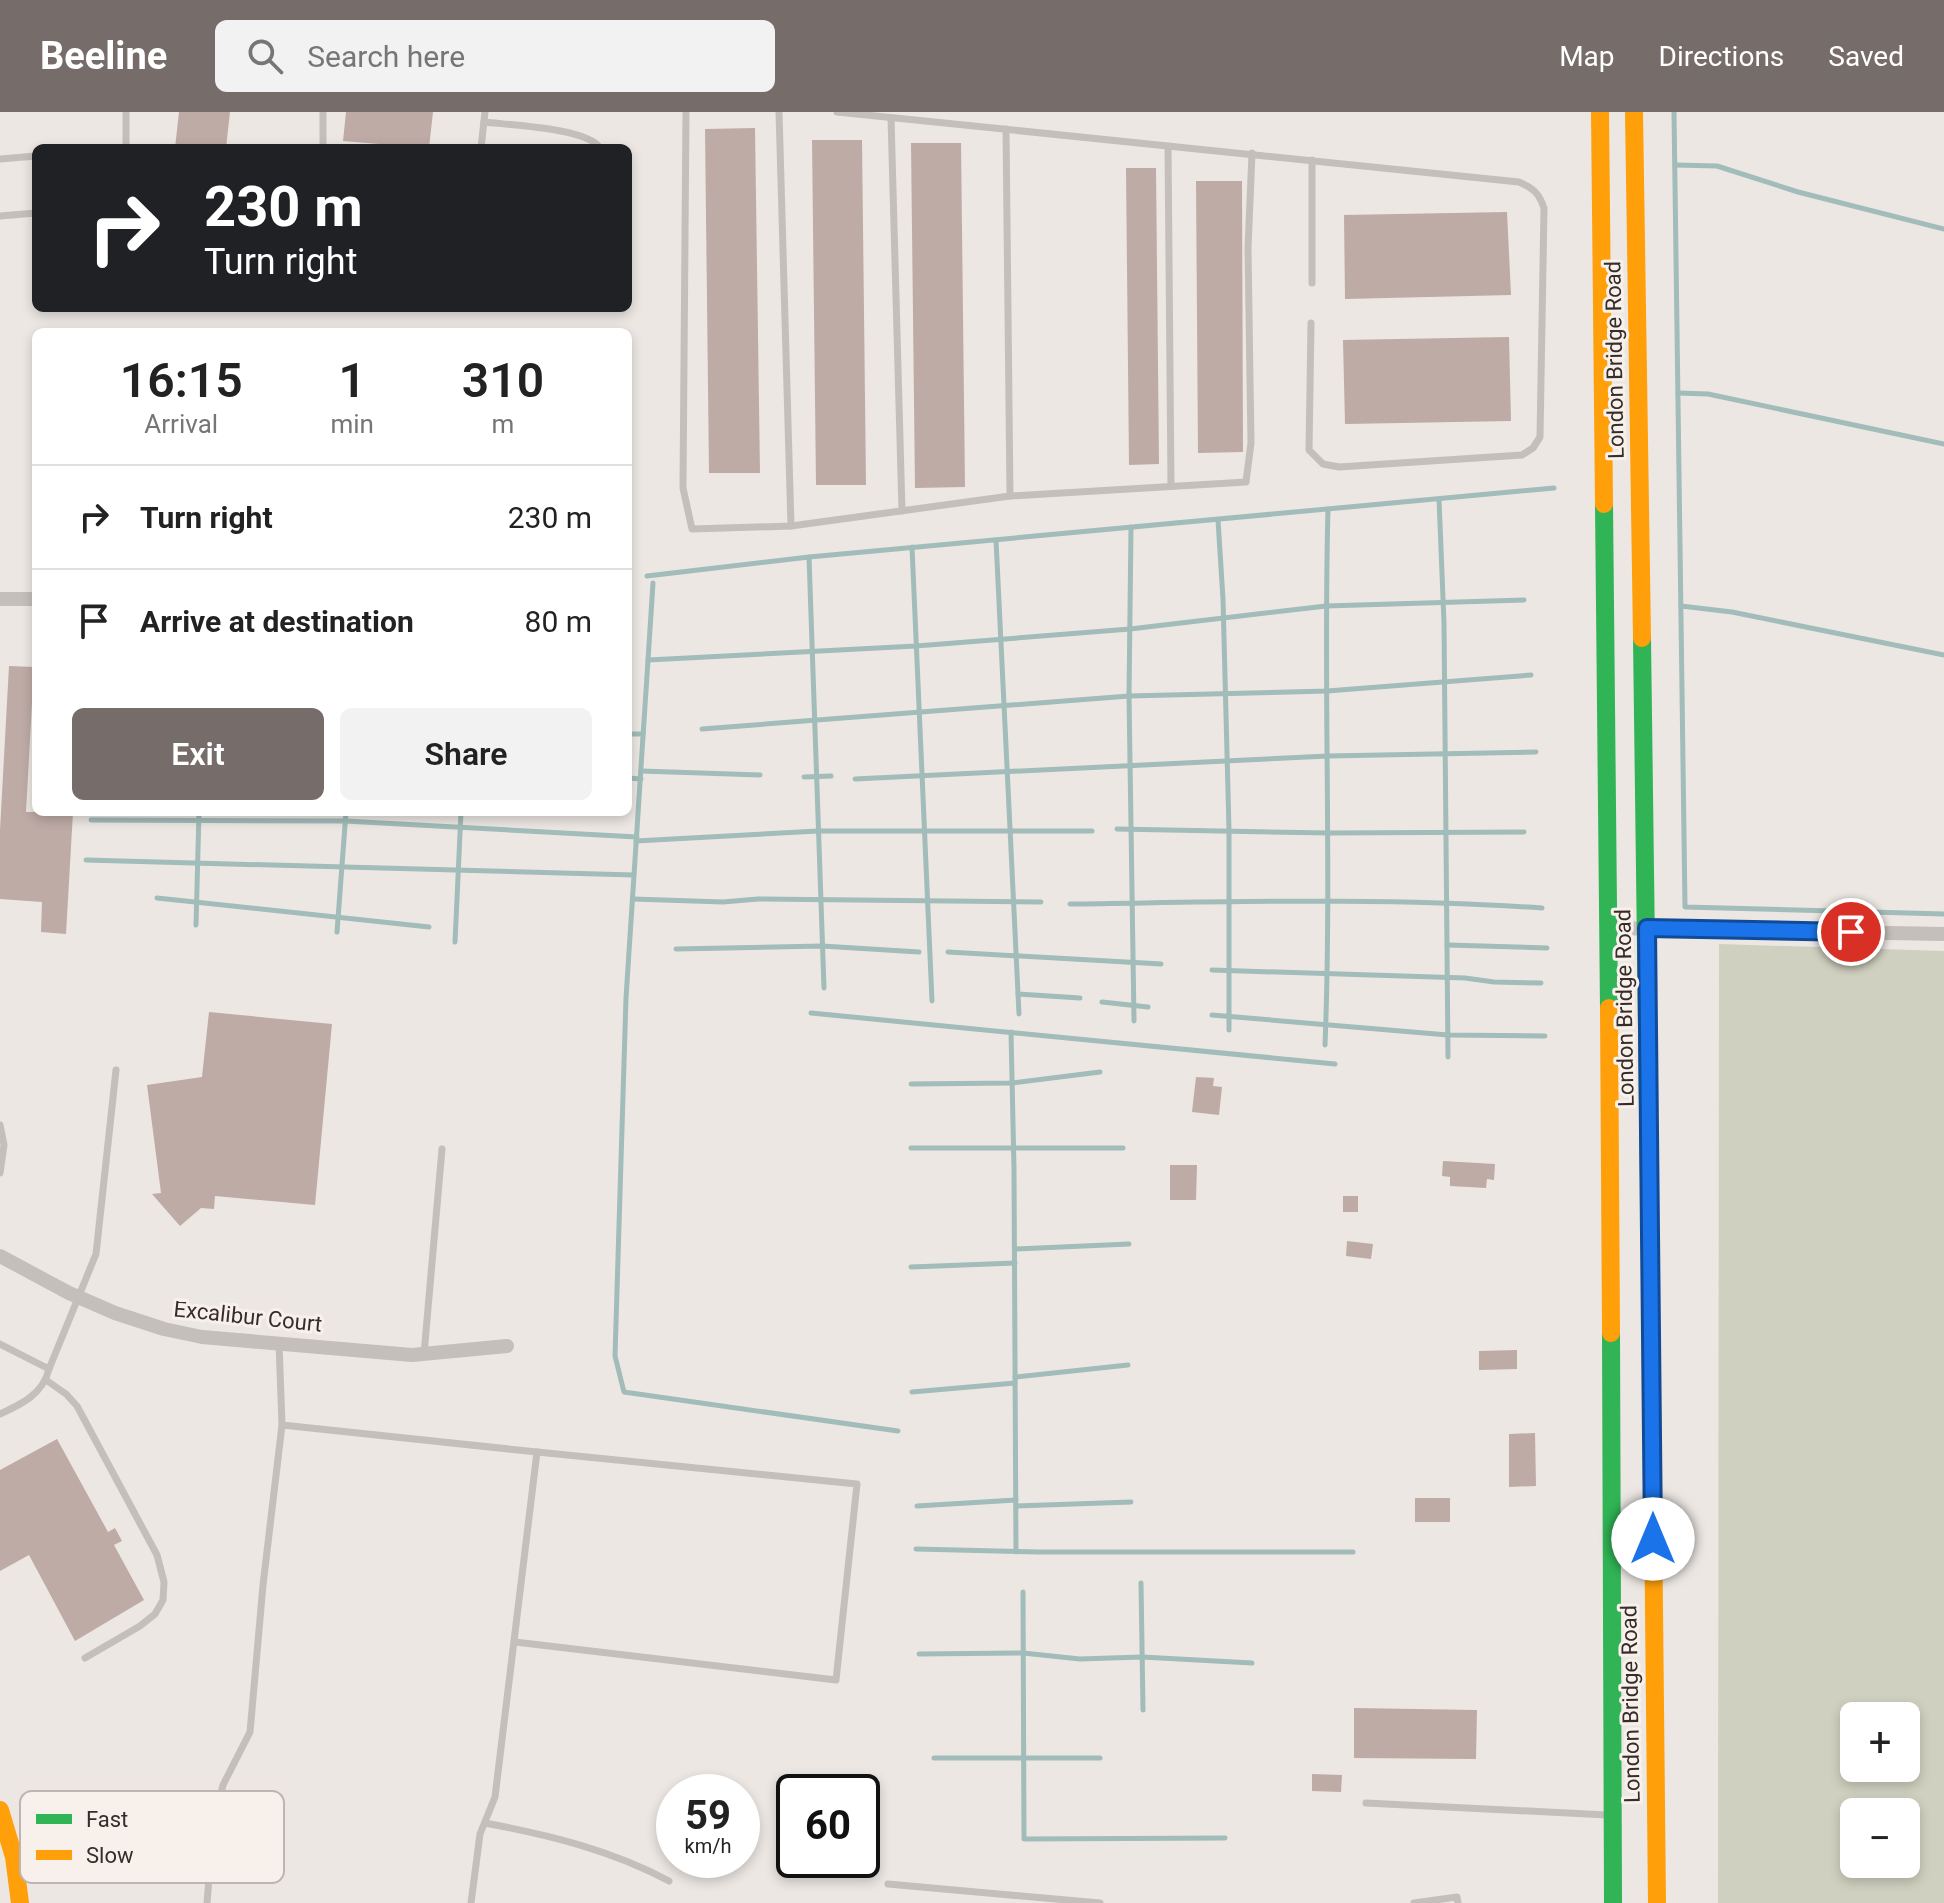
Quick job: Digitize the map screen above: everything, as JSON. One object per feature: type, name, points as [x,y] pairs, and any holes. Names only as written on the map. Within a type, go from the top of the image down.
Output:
[{"type":"main road","name":"London Bridge Road","points":[[1600,112],[1609,928],[1632,1570],[1657,1903]]},
{"type":"main road","name":"London Bridge Road","points":[[1613,1903],[1613,1816],[1632,1570],[1647,928],[1634,112]]},
{"type":"main road","points":[[0,1810],[14,1857],[20,1903]]},
{"type":"street","points":[[0,599],[32,599]]},
{"type":"street","points":[[1609,928],[1944,934]]},
{"type":"street","name":"Excalibur Court","points":[[0,1256],[79,1297],[164,1329],[202,1337],[412,1355],[507,1346]]},
{"type":"lane","points":[[126,112],[126,144]]},
{"type":"lane","points":[[323,112],[323,144]]},
{"type":"lane","points":[[481,144],[485,112]]},
{"type":"lane","points":[[686,112],[683,488],[692,529],[791,526],[1010,496],[1246,482],[1251,443],[1248,248],[1252,153]]},
{"type":"lane","points":[[779,112],[791,526]]},
{"type":"lane","points":[[837,112],[1519,182],[1540,195],[1544,208],[1540,437],[1533,448],[1522,455],[1339,467],[1323,464],[1309,450],[1311,323]]},
{"type":"lane","points":[[891,118],[902,511]]},
{"type":"lane","points":[[484,122],[574,134],[589,138],[596,144]]},
{"type":"lane","points":[[1006,129],[1010,496]]},
{"type":"lane","points":[[1168,146],[1171,486]]},
{"type":"lane","points":[[0,159],[32,156]]},
{"type":"lane","points":[[1312,160],[1312,283]]},
{"type":"lane","points":[[0,216],[32,213]]},
{"type":"lane","points":[[0,1414],[28,1399],[46,1380],[100,1239],[116,1070]]},
{"type":"lane","points":[[0,1125],[4,1145],[0,1173]]},
{"type":"lane","points":[[424,1354],[442,1149]]},
{"type":"lane","points":[[222,1791],[250,1732],[282,1425],[279,1343]]},
{"type":"lane","points":[[0,1344],[49,1369]]},
{"type":"lane","points":[[46,1380],[77,1406],[157,1555],[164,1582],[163,1600],[155,1614],[85,1658]]},
{"type":"lane","points":[[282,1425],[857,1484],[836,1680],[515,1642]]},
{"type":"lane","points":[[471,1903],[480,1834],[495,1797],[537,1452]]},
{"type":"lane","points":[[1366,1803],[1613,1816]]},
{"type":"lane","points":[[485,1823],[535,1832],[600,1850],[669,1881]]},
{"type":"lane","points":[[207,1903],[209,1883]]},
{"type":"lane","points":[[888,1884],[1100,1903]]},
{"type":"lane","points":[[1414,1903],[1457,1897],[1458,1903]]},
{"type":"green space","points":[[1719,944],[1944,951],[1944,1903],[1718,1903]]},
{"type":"building","points":[[179,112],[230,112],[226,144],[175,144]]},
{"type":"building","points":[[346,112],[433,112],[429,144],[343,141]]},
{"type":"building","points":[[755,128],[760,473],[709,473],[705,129]]},
{"type":"building","points":[[812,140],[862,140],[866,485],[816,485]]},
{"type":"building","points":[[911,143],[961,143],[965,487],[915,488]]},
{"type":"building","points":[[1126,168],[1156,168],[1159,464],[1129,465]]},
{"type":"building","points":[[1196,181],[1242,181],[1243,452],[1198,453]]},
{"type":"building","points":[[1507,212],[1511,295],[1345,299],[1344,215]]},
{"type":"building","points":[[1509,337],[1511,421],[1345,424],[1343,340]]},
{"type":"building","points":[[9,666],[32,667],[26,812],[32,812],[32,816],[73,816],[66,934],[41,932],[42,902],[0,899],[0,830]]},
{"type":"building","points":[[209,1012],[332,1024],[315,1205],[215,1196],[214,1209],[201,1208],[180,1226],[152,1194],[161,1193],[147,1085],[202,1077]]},
{"type":"building","points":[[1196,1077],[1214,1078],[1213,1086],[1222,1087],[1219,1115],[1192,1112]]},
{"type":"building","points":[[1443,1161],[1495,1164],[1494,1180],[1487,1179],[1486,1188],[1450,1186],[1450,1177],[1442,1176]]},
{"type":"building","points":[[1170,1165],[1197,1165],[1196,1200],[1170,1200]]},
{"type":"building","points":[[1343,1196],[1358,1196],[1358,1212],[1343,1212]]},
{"type":"building","points":[[1347,1241],[1373,1244],[1371,1259],[1346,1256]]},
{"type":"building","points":[[1517,1350],[1517,1369],[1479,1370],[1479,1351]]},
{"type":"building","points":[[1535,1433],[1536,1486],[1509,1487],[1509,1434]]},
{"type":"building","points":[[57,1439],[108,1532],[115,1528],[122,1541],[114,1545],[144,1600],[75,1641],[29,1555],[0,1571],[0,1470]]},
{"type":"building","points":[[1415,1498],[1450,1498],[1450,1522],[1415,1522]]},
{"type":"building","points":[[1354,1708],[1477,1710],[1476,1759],[1354,1758]]},
{"type":"building","points":[[1312,1774],[1342,1775],[1341,1792],[1312,1791]]},
{"type":"waterway","points":[[1674,112],[1685,907],[1944,914]]},
{"type":"waterway","points":[[1675,165],[1717,166],[1798,192],[1944,229]]},
{"type":"waterway","points":[[1678,393],[1708,394],[1944,444]]},
{"type":"waterway","points":[[809,557],[1554,488]]},
{"type":"waterway","points":[[1439,499],[1444,623],[1448,1057]]},
{"type":"waterway","points":[[1325,1045],[1328,509]]},
{"type":"waterway","points":[[1218,520],[1229,830],[1229,1030]]},
{"type":"waterway","points":[[1131,527],[1129,696],[1134,1021]]},
{"type":"waterway","points":[[996,540],[1019,1014]]},
{"type":"waterway","points":[[912,547],[932,1001]]},
{"type":"waterway","points":[[647,576],[809,557],[824,988]]},
{"type":"waterway","points":[[653,583],[626,998],[615,1356],[624,1392],[898,1431]]},
{"type":"waterway","points":[[648,660],[916,646],[1130,629],[1326,606],[1524,600]]},
{"type":"waterway","points":[[1681,606],[1732,612],[1944,655]]},
{"type":"waterway","points":[[702,729],[1129,696],[1327,691],[1531,675]]},
{"type":"waterway","points":[[632,734],[643,734]]},
{"type":"waterway","points":[[855,779],[1328,756],[1536,752]]},
{"type":"waterway","points":[[641,771],[760,775]]},
{"type":"waterway","points":[[804,777],[831,776]]},
{"type":"waterway","points":[[632,778],[641,779]]},
{"type":"waterway","points":[[196,925],[199,816]]},
{"type":"waterway","points":[[337,932],[346,816]]},
{"type":"waterway","points":[[455,942],[461,816]]},
{"type":"waterway","points":[[91,820],[345,821],[637,837]]},
{"type":"waterway","points":[[1117,829],[1329,833],[1524,832]]},
{"type":"waterway","points":[[636,841],[818,831],[1092,831]]},
{"type":"waterway","points":[[86,860],[634,875]]},
{"type":"waterway","points":[[157,898],[429,927]]},
{"type":"waterway","points":[[633,899],[1041,902]]},
{"type":"waterway","points":[[1070,904],[1365,901],[1542,908]]},
{"type":"waterway","points":[[1447,945],[1547,948]]},
{"type":"waterway","points":[[676,949],[822,946],[919,952]]},
{"type":"waterway","points":[[948,952],[1161,964]]},
{"type":"waterway","points":[[1212,970],[1541,983]]},
{"type":"waterway","points":[[1018,994],[1080,998]]},
{"type":"waterway","points":[[1102,1002],[1148,1007]]},
{"type":"waterway","points":[[811,1013],[1335,1064]]},
{"type":"waterway","points":[[1212,1015],[1448,1035],[1545,1036]]},
{"type":"waterway","points":[[1011,1032],[1016,1552]]},
{"type":"waterway","points":[[911,1084],[1012,1083],[1100,1072]]},
{"type":"waterway","points":[[911,1148],[1123,1148]]},
{"type":"waterway","points":[[1015,1249],[1129,1244]]},
{"type":"waterway","points":[[911,1267],[1015,1263]]},
{"type":"waterway","points":[[1015,1377],[1128,1365]]},
{"type":"waterway","points":[[912,1392],[1015,1383]]},
{"type":"waterway","points":[[917,1506],[1016,1500]]},
{"type":"waterway","points":[[1016,1506],[1131,1502]]},
{"type":"waterway","points":[[916,1549],[1353,1552]]},
{"type":"waterway","points":[[1141,1583],[1143,1710]]},
{"type":"waterway","points":[[1023,1592],[1024,1839],[1225,1838]]},
{"type":"waterway","points":[[919,1654],[1023,1653],[1080,1659],[1142,1657],[1252,1663]]},
{"type":"waterway","points":[[934,1758],[1100,1758]]},
{"type":"traffic: fast","points":[[1604,504],[1609,1008]]},
{"type":"traffic: fast","points":[[1642,638],[1652,1413]]},
{"type":"traffic: fast","points":[[1611,1333],[1613,1903]]},
{"type":"traffic: slow","points":[[1600,112],[1604,504]]},
{"type":"traffic: slow","points":[[1634,112],[1642,638]]},
{"type":"traffic: slow","points":[[1609,1008],[1611,1333]]},
{"type":"traffic: slow","points":[[1652,1413],[1657,1903]]},
{"type":"traffic: slow","points":[[0,1810],[14,1857],[20,1903]]},
{"type":"route","points":[[1653,1539],[1647,928],[1851,932]]}]
